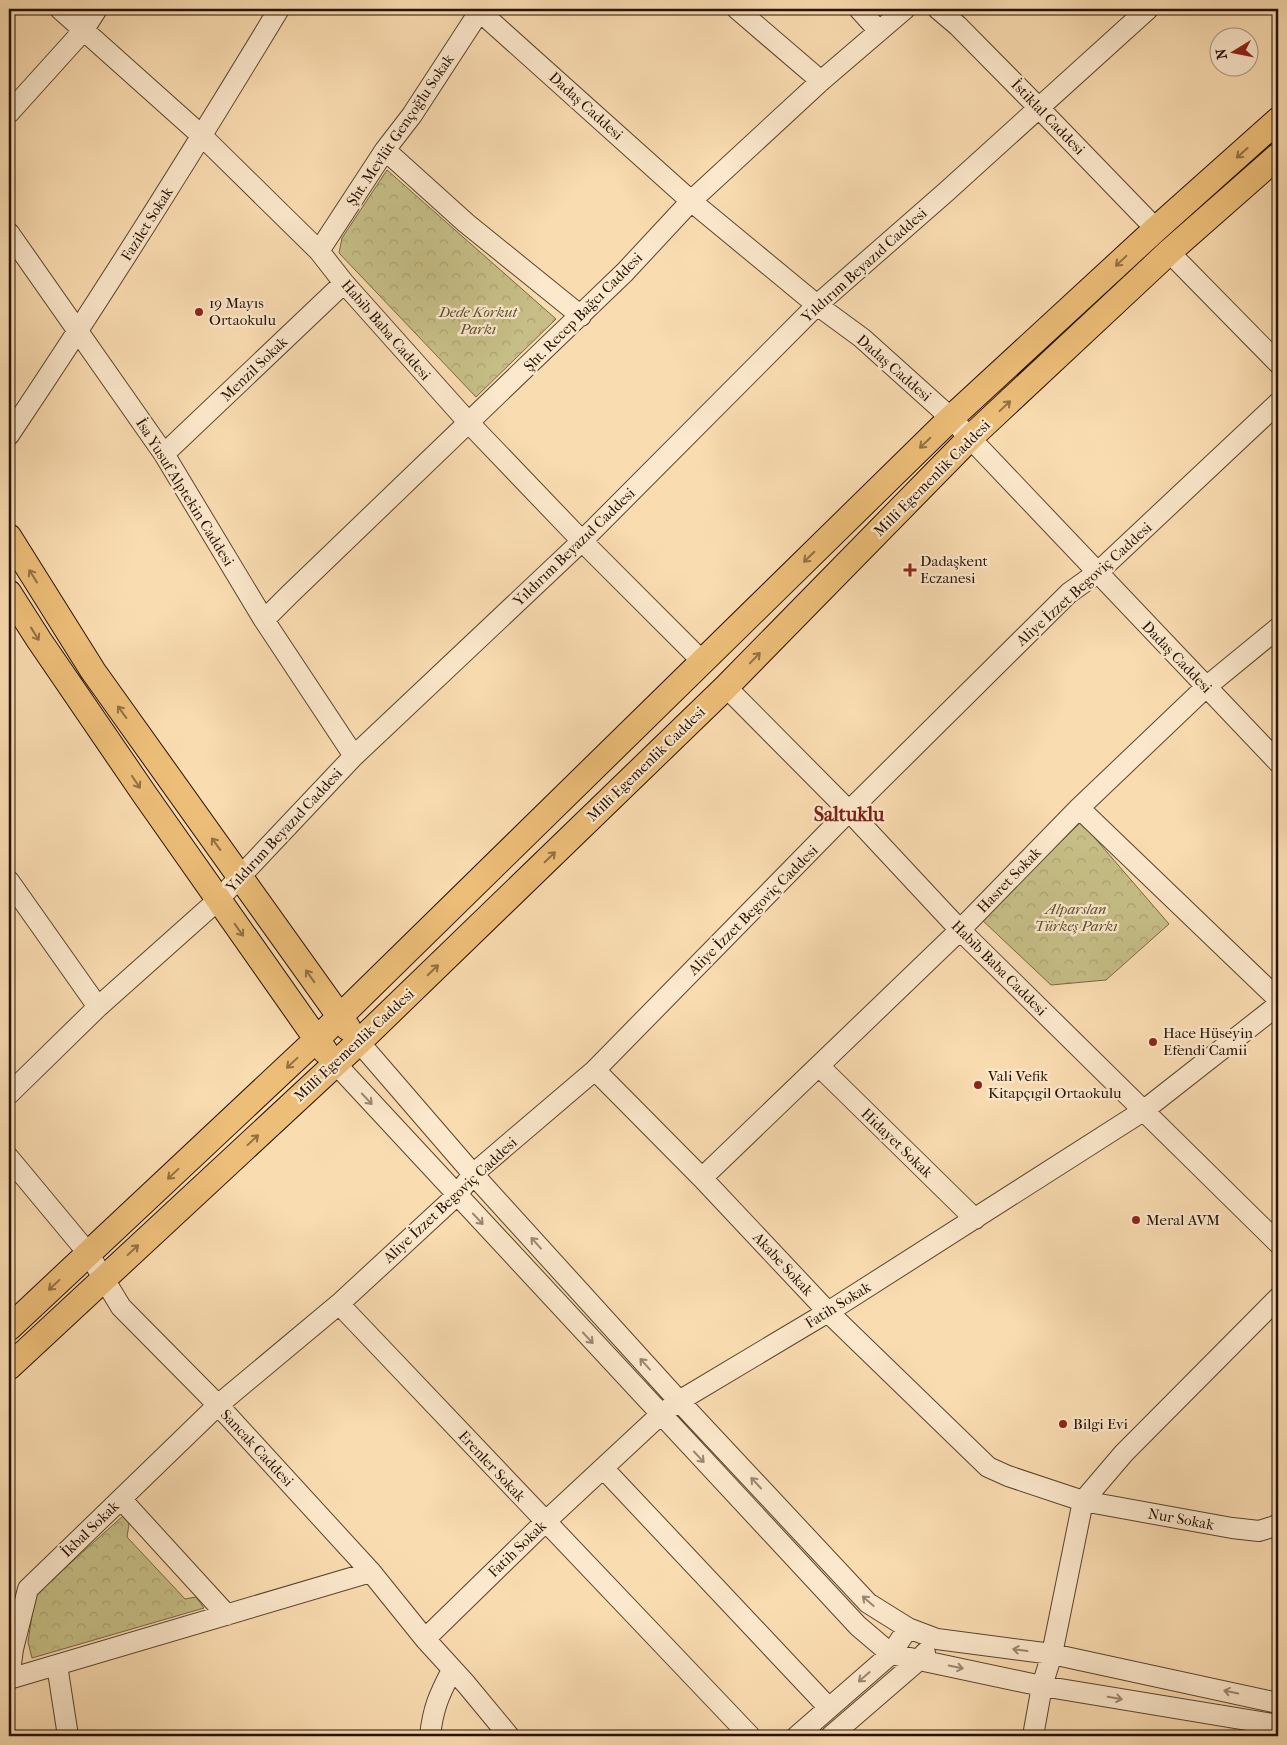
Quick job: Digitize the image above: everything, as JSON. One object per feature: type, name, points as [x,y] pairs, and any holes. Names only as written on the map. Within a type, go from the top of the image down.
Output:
[{"type":"main road","name":"Millî Egemenlik Caddesi","points":[[9,1328],[316,1040],[951,418],[1156,229],[1278,120]]},
{"type":"main road","name":"Millî Egemenlik Caddesi","points":[[9,1367],[359,1042],[726,687],[970,438],[1169,252],[1278,156]]},
{"type":"main road","points":[[9,537],[93,671],[359,1042]]},
{"type":"main road","points":[[9,593],[39,640],[218,900],[316,1040],[335,1064]]},
{"type":"street","name":"Habib Baba Caddesi","points":[[60,9],[202,136],[319,251],[344,283],[469,423],[702,661]]},
{"type":"street","points":[[9,112],[83,31],[97,9]]},
{"type":"street","name":"Fazilet Sokak","points":[[9,435],[78,332],[202,136],[279,9]]},
{"type":"street","points":[[737,9],[821,81]]},
{"type":"street","points":[[859,9],[879,31]]},
{"type":"street","name":"Şht. Recep Bağcı Caddesi","points":[[264,620],[581,316],[691,201],[821,81],[904,9]]},
{"type":"street","name":"İstiklal Caddesi","points":[[938,9],[958,26],[1156,229]]},
{"type":"street","name":"Yıldırım Beyazıd Caddesi","points":[[9,1094],[98,1007],[218,900],[354,756],[582,540],[817,305],[946,192],[1148,9]]},
{"type":"street","name":"Şht. Mevlüt Gençoğlu Sokak","points":[[319,251],[385,150],[412,115],[479,10]]},
{"type":"street","name":"Dadaş Caddesi","points":[[479,10],[691,201],[817,305],[862,338],[951,418],[1278,762]]},
{"type":"street","points":[[385,150],[466,223],[581,316]]},
{"type":"street","name":"İsa Yusuf Alptekin Caddesi","points":[[9,233],[164,454],[264,620],[354,756]]},
{"type":"street","points":[[1169,252],[1278,363]]},
{"type":"street","name":"Menzil Sokak","points":[[164,454],[344,283]]},
{"type":"street","name":"Aliye İzzet Begoviç Caddesi","points":[[218,1405],[339,1304],[456,1196],[473,1174],[595,1070],[1069,594],[1097,573],[1278,403]]},
{"type":"street","name":"Hasret Sokak","points":[[702,1178],[960,930],[1079,808],[1206,687],[1278,628]]},
{"type":"street","name":"Habib Baba Caddesi","points":[[726,687],[850,812],[960,930],[1278,1243]]},
{"type":"street","points":[[1079,808],[1278,999]]},
{"type":"street","points":[[9,881],[98,1007]]},
{"type":"street","name":"Fatih Sokak","points":[[425,1640],[545,1522],[660,1415],[679,1401],[828,1312],[1143,1111],[1278,1005]]},
{"type":"street","points":[[359,1042],[473,1174],[679,1401],[868,1602],[908,1628],[937,1638],[1052,1654],[1278,1703]]},
{"type":"street","points":[[335,1064],[858,1626],[891,1654],[1042,1686],[1278,1725]]},
{"type":"street","name":"Hidayet Sokak","points":[[818,1066],[975,1219]]},
{"type":"street","name":"Akabe Sokak","points":[[595,1070],[702,1178],[828,1312],[988,1467],[1008,1476],[1083,1501]]},
{"type":"street","name":"Sancak Caddesi","points":[[9,1158],[88,1253],[121,1307],[218,1405],[371,1572],[425,1640],[509,1736]]},
{"type":"street","points":[[1032,1736],[1042,1686],[1052,1654],[1083,1501],[1124,1453],[1278,1298]]},
{"type":"street","name":"Erenler Sokak","points":[[339,1304],[750,1736]]},
{"type":"street","name":"İkbal Sokak","points":[[9,1679],[13,1649],[28,1589],[218,1405]]},
{"type":"street","points":[[603,1468],[829,1708]]},
{"type":"street","points":[[121,1499],[227,1614]]},
{"type":"street","name":"Nur Sokak","points":[[1083,1501],[1232,1528],[1258,1530],[1278,1524]]},
{"type":"street","points":[[9,1679],[371,1572]]},
{"type":"street","points":[[797,1736],[891,1654],[908,1628]]},
{"type":"street","points":[[831,1736],[919,1660],[937,1638]]},
{"type":"street","points":[[57,1665],[68,1736]]},
{"type":"street","points":[[430,1736],[432,1714],[452,1670]]},
{"type":"green space","name":"Dede Korkut Parkı","points":[[387,170],[556,319],[476,397],[339,253],[342,238]]},
{"type":"green space","name":"Alparslan Türkeş Parkı","points":[[1081,822],[1169,924],[1106,980],[1051,985],[981,919]]},
{"type":"green space","points":[[124,1515],[129,1524],[127,1537],[185,1599],[196,1597],[204,1608],[32,1658],[28,1642],[35,1595]]},
{"type":"place","name":"19 Mayıs Ortaokulu","points":[[199,312]]},
{"type":"place","name":"Dadaşkent Eczanesi","points":[[910,570]]},
{"type":"place","name":"Hace Hüseyin Efendi Camii","points":[[1153,1042]]},
{"type":"place","name":"Vali Vefik Kitapçıgil Ortaokulu","points":[[978,1085]]},
{"type":"place","name":"Meral AVM","points":[[1136,1220]]},
{"type":"place","name":"Bilgi Evi","points":[[1063,1424]]},
{"type":"district","name":"Saltuklu","points":[[849,814]]}]
